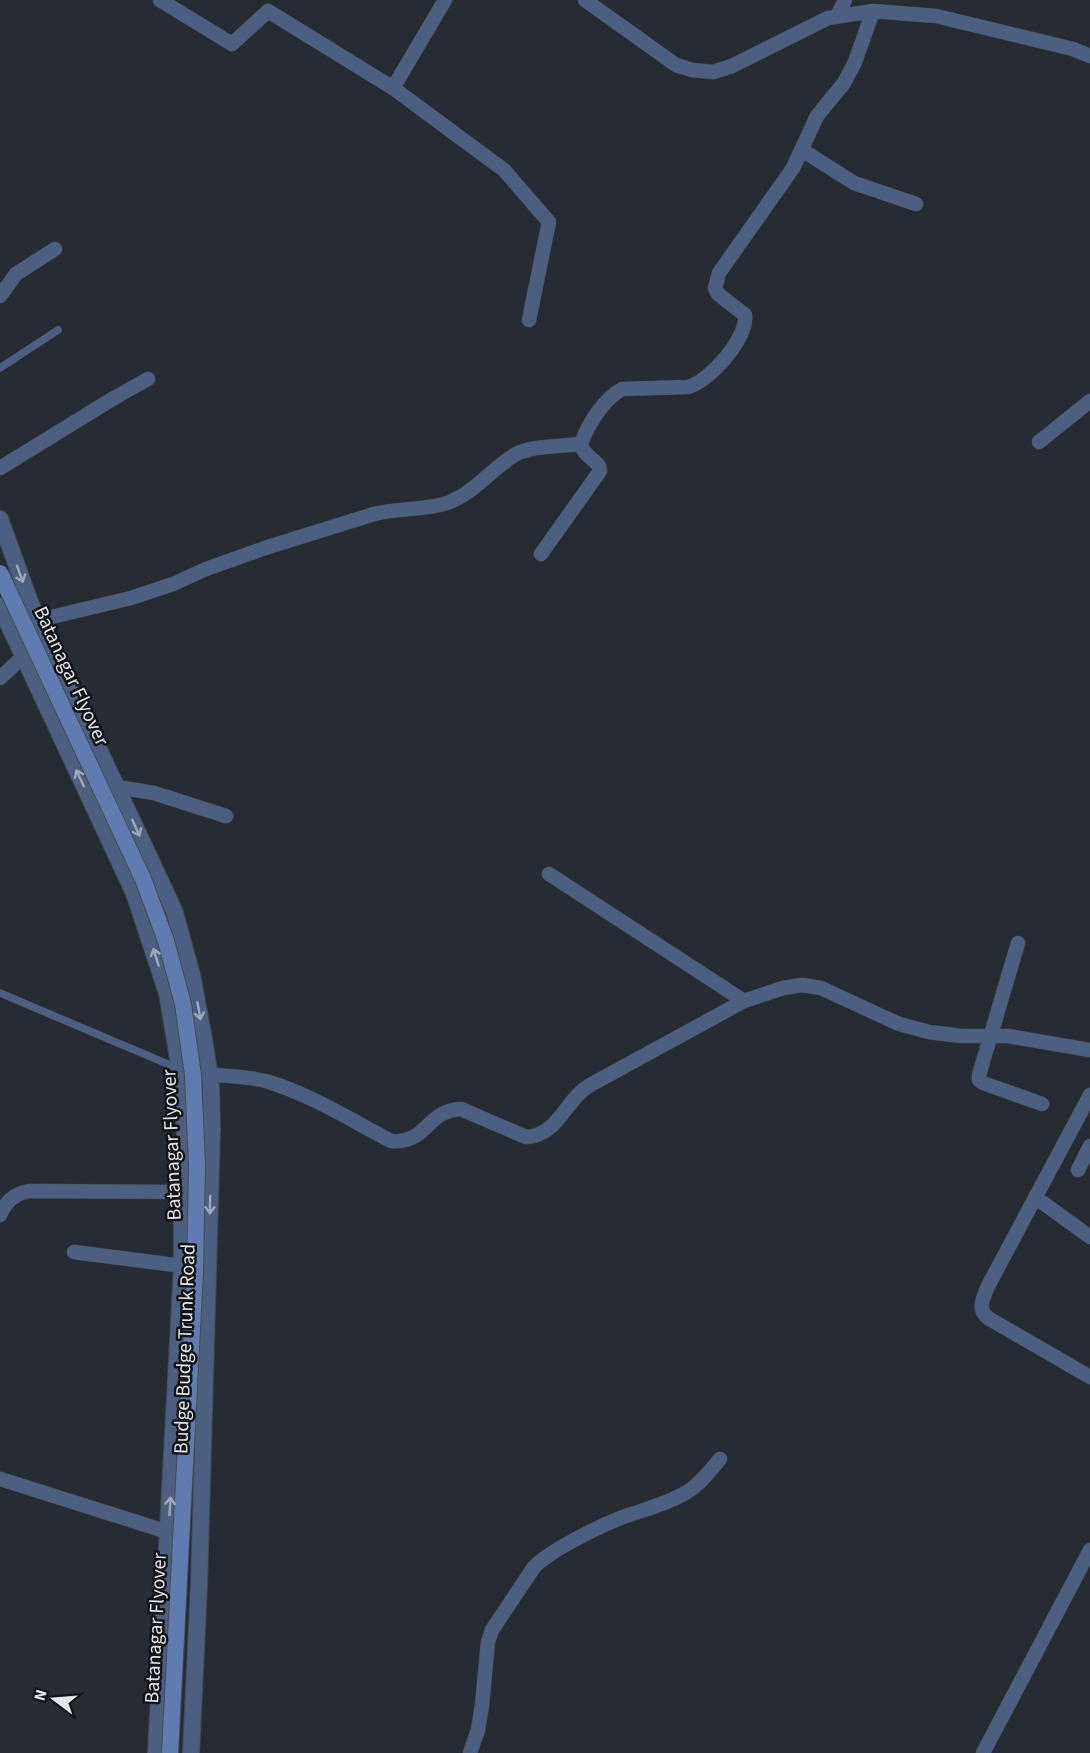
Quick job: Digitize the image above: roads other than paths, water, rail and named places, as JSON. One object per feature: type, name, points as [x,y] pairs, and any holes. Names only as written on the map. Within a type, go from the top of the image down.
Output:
[{"type":"main road","name":"Batanagar Flyover","points":[[0,573],[143,879],[166,940],[183,1004],[193,1075],[197,1165],[195,1271],[170,1753]]},
{"type":"street","points":[[160,0],[232,44],[268,11],[393,88],[504,170],[549,222],[529,320]]},
{"type":"street","points":[[393,88],[445,0]]},
{"type":"street","points":[[585,0],[676,65],[692,70],[713,72],[732,66],[828,18],[873,10],[936,16],[1073,49],[1090,56]]},
{"type":"street","points":[[837,16],[845,0]]},
{"type":"street","points":[[541,554],[600,471],[599,466],[582,449],[581,444],[603,405],[613,394],[622,389],[695,386],[726,357],[742,333],[746,323],[745,315],[718,294],[715,288],[719,273],[779,189],[802,150],[818,116],[844,83],[851,71],[873,10]]},
{"type":"street","points":[[802,150],[854,183],[916,204]]},
{"type":"street","points":[[0,296],[16,274],[56,249]]},
{"type":"street","points":[[0,468],[148,379]]},
{"type":"street","points":[[1040,442],[1090,401]]},
{"type":"street","points":[[39,620],[131,598],[265,548],[382,512],[448,503],[476,487],[515,455],[524,451],[581,444]]},
{"type":"street","name":"Budge Budge Trunk Road","points":[[0,519],[39,620],[174,910],[192,975],[209,1074],[212,1129],[207,1329],[200,1574],[191,1753]]},
{"type":"street","name":"Budge Budge Trunk Road","points":[[0,606],[134,892],[167,993],[183,1088],[185,1137],[182,1266],[156,1753]]},
{"type":"street","points":[[0,678],[24,656]]},
{"type":"street","points":[[117,787],[154,793],[226,816]]},
{"type":"street","points":[[549,874],[744,1001]]},
{"type":"street","points":[[1018,943],[979,1080],[1042,1104]]},
{"type":"street","points":[[179,1069],[269,1082],[312,1100],[391,1141],[404,1142],[417,1136],[438,1115],[449,1109],[461,1109],[526,1137],[537,1137],[550,1129],[579,1094],[592,1084],[744,1001],[783,988],[802,985],[821,988],[899,1024],[919,1029],[961,1036],[1008,1036],[1089,1045]]},
{"type":"street","points":[[1090,1095],[988,1286],[981,1308],[983,1314],[988,1318],[1090,1377]]},
{"type":"street","points":[[1078,1170],[1090,1146]]},
{"type":"street","points":[[0,1215],[9,1200],[18,1193],[30,1191],[182,1192]]},
{"type":"street","points":[[1035,1197],[1090,1237]]},
{"type":"street","points":[[74,1252],[182,1266]]},
{"type":"street","points":[[470,1753],[478,1730],[488,1642],[492,1630],[534,1567],[555,1551],[616,1520],[661,1504],[688,1491],[703,1479],[720,1459]]},
{"type":"street","points":[[0,1479],[168,1532]]},
{"type":"street","points":[[983,1753],[1090,1550]]},
{"type":"lane","points":[[0,368],[58,330]]},
{"type":"lane","points":[[0,993],[179,1069]]}]
